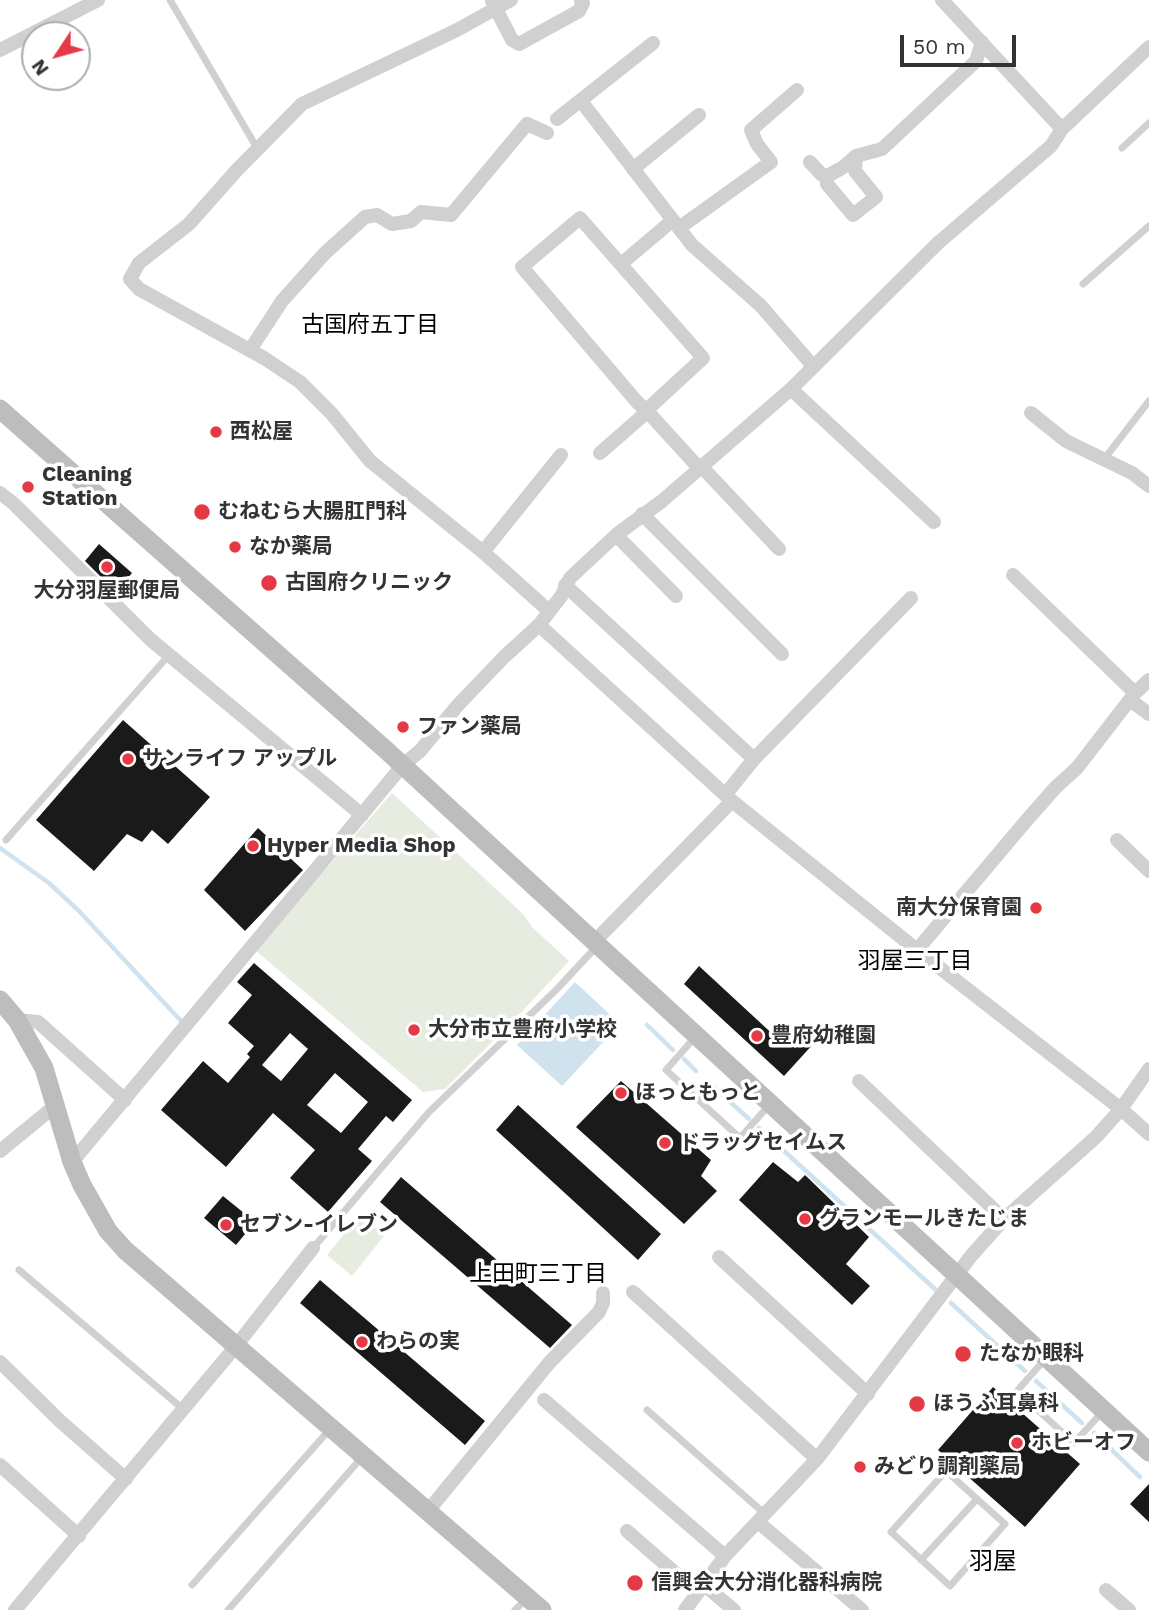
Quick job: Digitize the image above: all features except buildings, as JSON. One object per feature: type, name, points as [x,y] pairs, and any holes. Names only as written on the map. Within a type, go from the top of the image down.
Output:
[{"type":"street","points":[[0,50],[98,0]]},
{"type":"street","points":[[511,0],[493,4],[457,30],[297,108],[189,224],[139,263],[130,279],[139,289],[250,350],[306,387],[370,461],[483,552],[549,611]]},
{"type":"street","points":[[493,4],[512,40],[519,44],[579,11],[583,3],[581,0]]},
{"type":"street","points":[[942,0],[1062,129]]},
{"type":"street","points":[[810,162],[821,174],[827,176],[856,156],[882,149],[976,61],[982,42]]},
{"type":"street","points":[[557,119],[653,43]]},
{"type":"street","points":[[72,1162],[403,765],[420,751],[495,667],[539,625],[562,595],[565,585],[616,535],[662,501],[791,389],[938,243],[1051,146],[1062,129],[1149,47]]},
{"type":"street","points":[[621,264],[676,224],[771,162],[757,144],[751,130],[797,90]]},
{"type":"street","points":[[580,101],[703,256],[761,306],[813,366]]},
{"type":"street","points":[[633,169],[699,115]]},
{"type":"street","points":[[250,350],[282,300],[325,253],[365,217],[377,215],[392,224],[411,221],[421,212],[451,215],[527,124],[547,133]]},
{"type":"street","points":[[827,176],[827,184],[853,215],[876,197],[855,171],[856,156]]},
{"type":"street","points":[[600,453],[647,411],[703,358],[580,218],[522,267],[647,411],[779,549]]},
{"type":"street","points":[[791,389],[934,522]]},
{"type":"street","points":[[0,409],[403,765],[1149,1452]]},
{"type":"street","points":[[1031,413],[1066,441],[1132,472],[1149,486]]},
{"type":"street","points":[[483,552],[561,455]]},
{"type":"street","points":[[0,493],[151,640],[362,815]]},
{"type":"street","points":[[642,514],[782,654]]},
{"type":"street","points":[[616,535],[676,596]]},
{"type":"street","points":[[1013,575],[1149,714]]},
{"type":"street","points":[[565,585],[754,759]]},
{"type":"street","points":[[596,943],[729,798],[754,759],[911,598]]},
{"type":"street","points":[[539,625],[729,798],[917,950],[1121,1108],[1149,1134]]},
{"type":"street","points":[[917,950],[1026,821],[1077,768],[1133,696],[1149,680]]},
{"type":"street","points":[[1117,840],[1149,871]]},
{"type":"street","points":[[0,1000],[17,1020],[44,1068],[72,1162],[96,1211],[125,1250],[428,1511],[528,1606]]},
{"type":"street","points":[[17,1020],[38,1022],[125,1100]]},
{"type":"street","points":[[685,1610],[725,1556],[817,1459],[957,1275],[1004,1219],[1096,1138],[1149,1069]]},
{"type":"street","points":[[859,1080],[1004,1219]]},
{"type":"street","points":[[0,1151],[55,1106]]},
{"type":"street","points":[[15,1610],[236,1346],[313,1248]]},
{"type":"street","points":[[719,1257],[868,1394]]},
{"type":"street","points":[[633,1292],[817,1459]]},
{"type":"street","points":[[428,1511],[549,1363],[599,1312],[603,1293]]},
{"type":"street","points":[[0,1362],[60,1421],[126,1479]]},
{"type":"street","points":[[544,1400],[725,1556]]},
{"type":"street","points":[[0,1465],[79,1536]]},
{"type":"street","points":[[762,1518],[862,1610]]},
{"type":"street","points":[[627,1531],[700,1588],[734,1610]]},
{"type":"street","points":[[1106,1590],[1129,1610]]},
{"type":"lane","points":[[170,0],[257,148]]},
{"type":"lane","points":[[1122,148],[1149,123]]},
{"type":"lane","points":[[1083,284],[1149,226]]},
{"type":"lane","points":[[1105,458],[1149,401]]},
{"type":"lane","points":[[6,840],[169,655]]},
{"type":"lane","points":[[313,1248],[429,1112],[557,989],[596,943]]},
{"type":"lane","points":[[696,1035],[666,1070],[740,1138],[771,1104]]},
{"type":"lane","points":[[19,1270],[183,1410]]},
{"type":"lane","points":[[1008,1401],[1046,1357]]},
{"type":"lane","points":[[1017,1391],[1074,1443],[1104,1410]]},
{"type":"lane","points":[[647,1410],[762,1518]]},
{"type":"lane","points":[[192,1585],[331,1428]]},
{"type":"lane","points":[[228,1610],[363,1456]]},
{"type":"lane","points":[[946,1471],[1005,1524],[950,1586],[891,1532],[953,1463]]},
{"type":"lane","points":[[922,1560],[977,1499]]},
{"type":"shaded area","points":[[392,793],[523,914],[533,928],[569,961],[445,1089],[423,1092],[255,950]]},
{"type":"shaded area","points":[[360,1215],[384,1236],[352,1276],[327,1255]]},
{"type":"water","points":[[575,982],[620,1024],[562,1086],[517,1045]]},
{"type":"waterway","points":[[0,848],[49,883],[79,911],[181,1021]]},
{"type":"waterway","points":[[647,1025],[673,1050]]},
{"type":"waterway","points":[[684,1059],[696,1071]]},
{"type":"waterway","points":[[707,1081],[749,1119]]},
{"type":"waterway","points":[[759,1128],[937,1291]]},
{"type":"waterway","points":[[951,1303],[1025,1371]]},
{"type":"waterway","points":[[1036,1381],[1082,1423]]},
{"type":"waterway","points":[[1094,1433],[1140,1477]]},
{"type":"place","name":"西松屋","points":[[216,432]]},
{"type":"place","name":"Cleaning Station","points":[[28,487]]},
{"type":"place","name":"むねむら大腸肛門科","points":[[202,512]]},
{"type":"place","name":"なか薬局","points":[[235,547]]},
{"type":"place","name":"大分羽屋郵便局","points":[[107,567]]},
{"type":"place","name":"古国府クリニック","points":[[269,583]]},
{"type":"place","name":"ファン薬局","points":[[403,727]]},
{"type":"place","name":"サンライフ アップル","points":[[128,759]]},
{"type":"place","name":"Hyper Media Shop","points":[[253,846]]},
{"type":"place","name":"南大分保育園","points":[[1036,908]]},
{"type":"place","name":"大分市立豊府小学校","points":[[414,1030]]},
{"type":"place","name":"豊府幼稚園","points":[[757,1036]]},
{"type":"place","name":"ほっともっと","points":[[621,1093]]},
{"type":"place","name":"ドラッグセイムス","points":[[665,1143]]},
{"type":"place","name":"グランモールきたじま","points":[[805,1219]]},
{"type":"place","name":"セブン-イレブン","points":[[226,1225]]},
{"type":"place","name":"わらの実","points":[[362,1342]]},
{"type":"place","name":"たなか眼科","points":[[963,1354]]},
{"type":"place","name":"ほうふ耳鼻科","points":[[917,1404]]},
{"type":"place","name":"ホビーオフ","points":[[1017,1443]]},
{"type":"place","name":"みどり調剤薬局","points":[[860,1467]]},
{"type":"place","name":"信興会大分消化器科病院","points":[[635,1583]]},
{"type":"district","name":"古国府五丁目","points":[[370,325]]},
{"type":"district","name":"羽屋三丁目","points":[[915,961]]},
{"type":"district","name":"上田町三丁目","points":[[538,1274]]},
{"type":"district","name":"羽屋","points":[[993,1562]]}]
